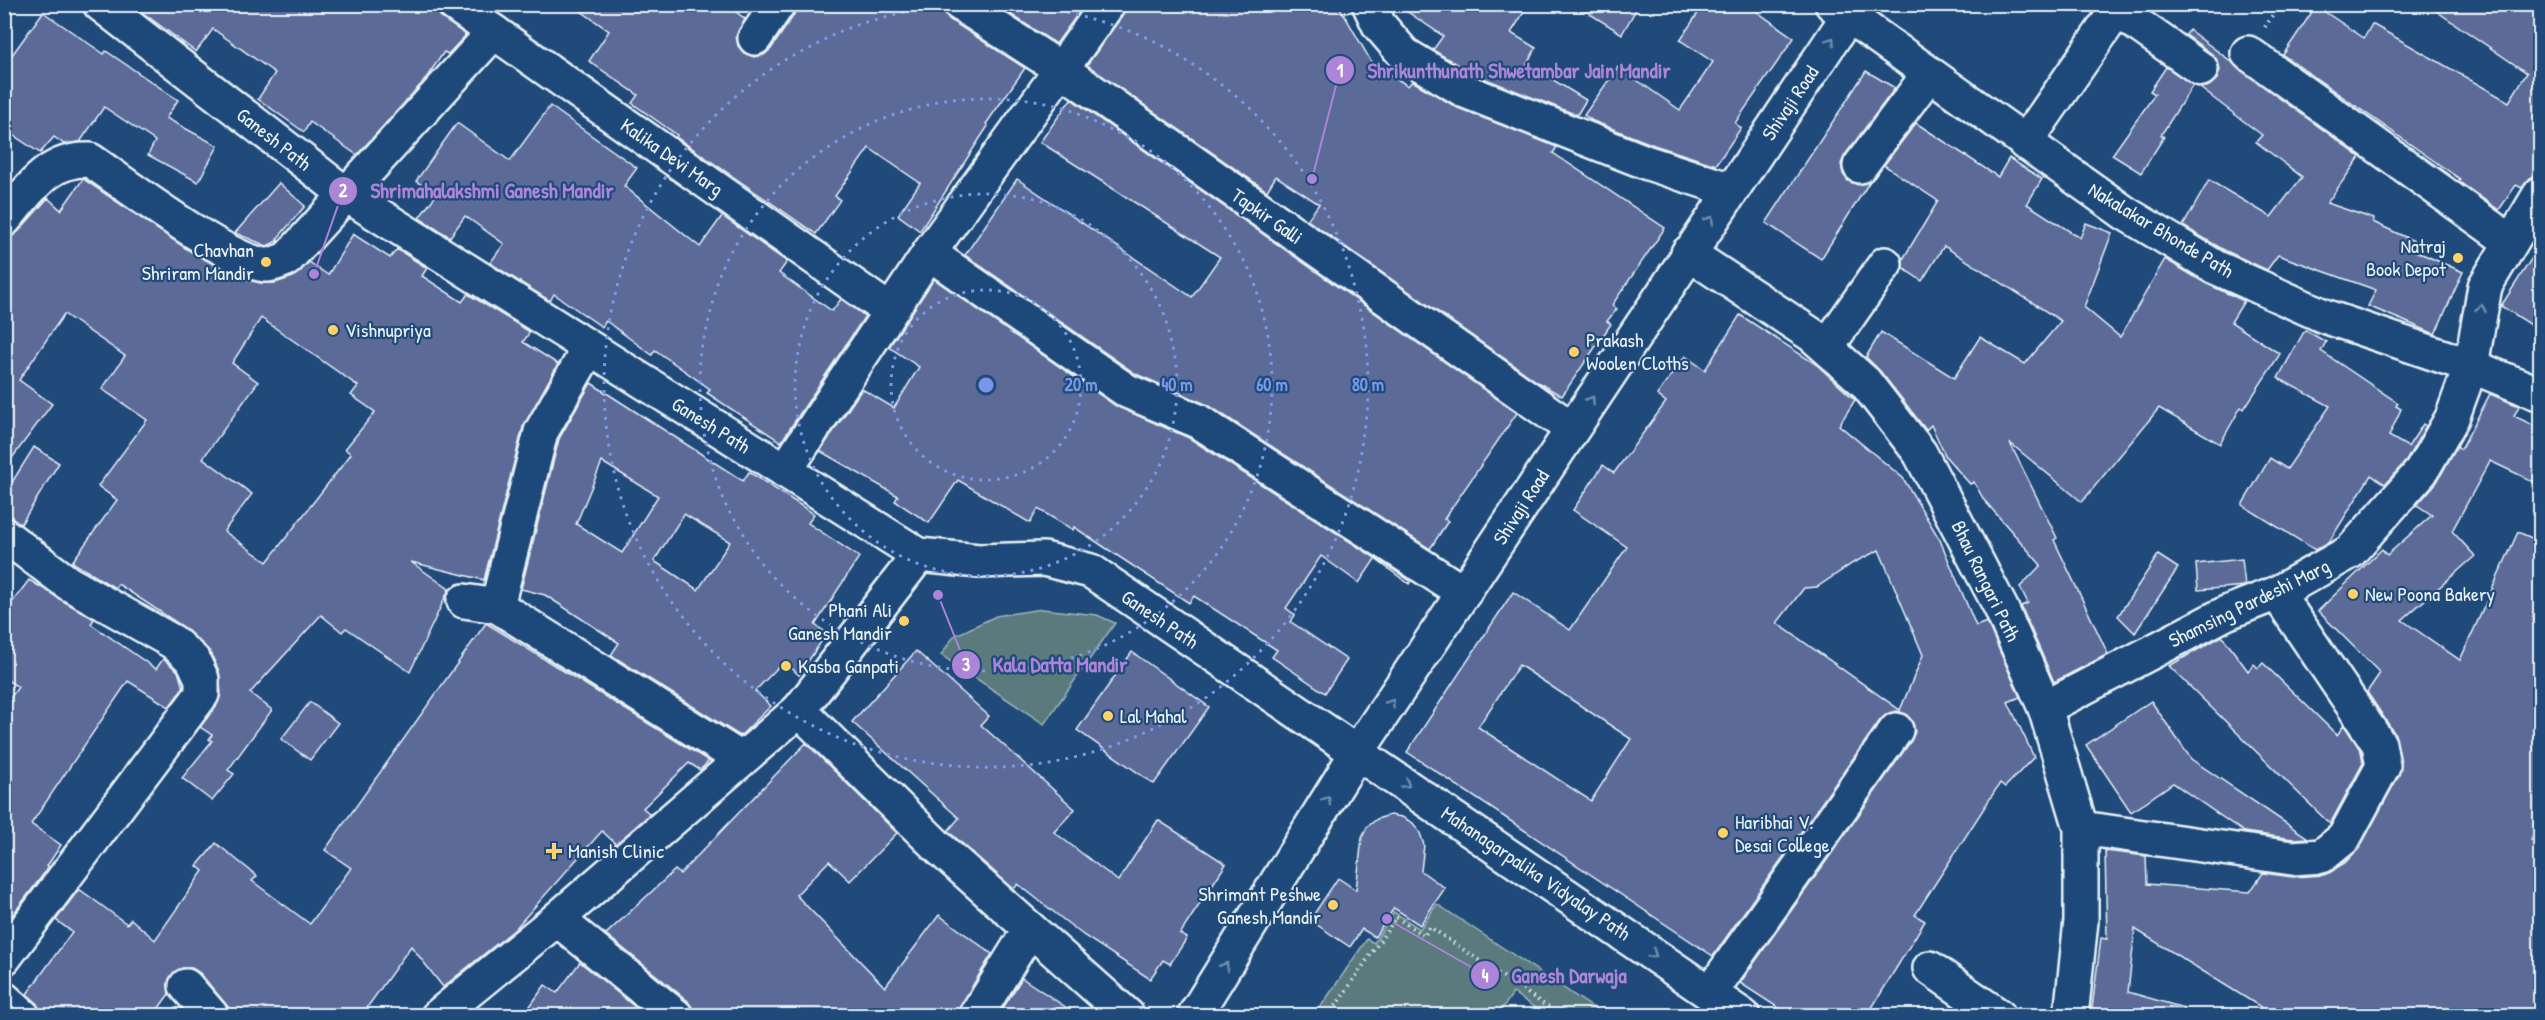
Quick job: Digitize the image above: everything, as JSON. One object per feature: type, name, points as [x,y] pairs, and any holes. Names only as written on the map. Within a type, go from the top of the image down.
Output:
[{"type":"main road","name":"Ganesh Path","points":[[100,4],[348,195],[919,555],[979,561],[1044,559],[1091,571],[1358,751]]},
{"type":"main road","name":"Kalika Devi Marg","points":[[454,4],[890,310]]},
{"type":"main road","points":[[755,38],[778,4]]},
{"type":"main road","name":"Tapkir Galli","points":[[960,4],[1061,69],[1572,429]]},
{"type":"main road","points":[[785,471],[929,253],[1108,4]]},
{"type":"main road","points":[[1369,4],[1378,25],[1404,54],[1465,91],[1648,163],[1731,190]]},
{"type":"main road","name":"Shivaji Road","points":[[1194,1016],[1358,751],[1731,190],[1846,8]]},
{"type":"main road","name":"Nakalakar Bhonde Path","points":[[1846,8],[1929,74],[2025,143],[2125,213],[2215,267],[2324,316],[2471,366],[2541,394]]},
{"type":"main road","points":[[2025,143],[2117,10],[2201,69]]},
{"type":"main road","points":[[4,220],[42,176],[59,163],[73,159],[90,160],[202,235],[244,259],[267,265],[287,259],[348,195],[494,32]]},
{"type":"main road","points":[[2248,53],[2511,242]]},
{"type":"main road","points":[[1860,166],[1929,74]]},
{"type":"main road","name":"Shamsing Pardeshi Marg","points":[[2045,708],[2226,613],[2277,593],[2350,552],[2421,472],[2452,418],[2471,366],[2485,286],[2541,194]]},
{"type":"main road","points":[[929,253],[1127,390],[1198,421],[1464,594]]},
{"type":"main road","name":"Bhau Rangari Path","points":[[1689,253],[1812,335],[1865,382],[1920,453],[2001,608],[2045,708],[2081,828],[2081,921],[2072,1016]]},
{"type":"main road","points":[[1827,347],[1884,264]]},
{"type":"main road","points":[[497,606],[541,432],[589,348]]},
{"type":"main road","points":[[4,534],[68,583],[172,642],[193,660],[202,680],[202,694],[4,958]]},
{"type":"main road","points":[[445,1014],[799,710],[919,555]]},
{"type":"main road","points":[[2081,828],[2292,858],[2322,856],[2344,838],[2383,766],[2383,755],[2379,744],[2277,593]]},
{"type":"main road","points":[[464,601],[497,606],[741,759]]},
{"type":"main road","points":[[799,710],[938,847],[1128,1016]]},
{"type":"main road","points":[[1710,993],[1896,730]]},
{"type":"main road","name":"Mahanagarpalika Vidyalay Path","points":[[1358,751],[1743,1016]]},
{"type":"main road","points":[[557,919],[676,1016]]},
{"type":"main road","points":[[976,1016],[1030,929]]},
{"type":"main road","points":[[1930,968],[2000,1016]]},
{"type":"main road","points":[[186,986],[212,1016]]},
{"type":"main road","points":[[4,999],[23,1016]]},
{"type":"path","points":[[1329,1016],[1396,917],[1424,936],[1430,927],[1561,1016]]},
{"type":"green space","points":[[1042,609],[1097,615],[1115,623],[1044,724],[941,655],[954,636],[996,616]]},
{"type":"green space","points":[[1437,904],[1604,1015],[1546,1015],[1513,993],[1498,1015],[1315,1015],[1367,939],[1374,943],[1394,912],[1420,929]]},
{"type":"building","points":[[131,4],[436,4],[443,19],[466,35],[448,54],[444,52],[424,81],[357,155],[310,122],[304,132],[258,99],[275,73],[213,29],[196,52]]},
{"type":"building","points":[[571,4],[726,4],[745,19],[736,36],[738,46],[744,53],[754,57],[764,55],[771,49],[794,15],[797,4],[942,4],[944,13],[950,20],[1025,68],[986,124],[988,126],[920,231],[898,215],[920,183],[869,148],[835,196],[840,200],[816,234],[676,137],[677,135],[632,103],[638,95],[589,61],[609,31]]},
{"type":"building","points":[[995,4],[1085,4],[1056,44]]},
{"type":"building","points":[[1127,4],[1338,4],[1372,63],[1408,86],[1412,81],[1458,108],[1557,147],[1553,153],[1665,228],[1612,305],[1617,309],[1607,321],[1611,324],[1562,396],[1539,383],[1307,220],[1319,204],[1276,176],[1267,191],[1087,65],[1123,15]]},
{"type":"building","points":[[1396,4],[1529,4],[1511,33],[1536,48],[1527,64],[1586,100],[1577,115],[1473,74],[1433,50],[1443,36]]},
{"type":"building","points":[[1574,4],[1639,4],[1622,34]]},
{"type":"building","points":[[1704,4],[1746,4],[1794,38],[1735,123],[1741,128],[1716,165],[1654,145],[1593,121],[1584,115],[1618,67],[1680,110],[1713,62],[1680,40]]},
{"type":"building","points":[[2426,4],[2541,4],[2541,175],[2530,178],[2522,188],[2516,185],[2499,210],[2458,181],[2460,179],[2283,55],[2316,6],[2364,38],[2372,24],[2509,102],[2527,73]]},
{"type":"building","points":[[43,12],[104,54],[106,51],[178,100],[166,118],[218,146],[198,182],[148,155],[155,141],[104,107],[80,142],[64,144],[54,137],[40,153],[4,129],[4,66]]},
{"type":"building","points":[[2189,30],[2360,157],[2327,203],[2374,219],[2373,222],[2418,243],[2415,251],[2463,272],[2435,334],[2368,306],[2376,290],[2278,255],[2267,270],[2224,250],[2183,226],[2209,180],[2271,217],[2302,177],[2256,142],[2262,135],[2200,88],[2209,86],[2217,79],[2220,70],[2212,54],[2186,35]]},
{"type":"building","points":[[2166,67],[2193,85],[2161,135],[2164,137],[2141,173],[2112,155],[2155,94],[2150,91]]},
{"type":"building","points":[[1866,71],[1895,88],[1845,155],[1841,164],[1843,174],[1848,181],[1858,185],[1870,181],[1821,259],[1766,223]]},
{"type":"building","points":[[1071,99],[1517,413],[1444,519],[1448,521],[1430,549],[1208,405],[1136,374],[965,255],[1017,179],[1192,297],[1220,257],[1040,142]]},
{"type":"building","points":[[550,106],[637,168],[624,186],[700,247],[722,216],[787,262],[779,273],[832,311],[841,299],[865,316],[781,442],[707,393],[710,389],[655,350],[652,355],[606,321],[602,327],[554,294],[550,301],[490,263],[504,244],[465,216],[450,237],[419,218],[436,195],[416,181],[457,123],[510,161]]},
{"type":"building","points":[[1916,123],[1998,177],[2009,158],[2042,179],[2027,204],[2080,238],[2086,223],[2112,233],[2084,307],[2120,337],[2165,259],[2205,283],[2244,301],[2231,322],[2280,354],[2244,409],[2241,407],[2220,444],[2159,408],[2082,502],[2010,443],[2057,538],[2054,540],[2108,654],[2054,682],[2021,606],[2028,603],[2020,587],[2041,565],[1984,500],[1974,482],[1970,484],[1946,457],[1931,425],[1926,430],[1880,371],[1866,357],[1881,332],[1954,378],[1980,337],[2025,364],[2061,321],[1944,246],[1922,281],[1903,268],[1903,259],[1938,201],[1884,165]]},
{"type":"building","points":[[83,179],[193,253],[240,277],[260,283],[275,283],[293,277],[309,262],[328,275],[353,234],[390,258],[397,249],[427,268],[422,276],[462,302],[468,294],[530,332],[523,342],[558,364],[523,427],[484,580],[411,562],[449,589],[410,672],[346,628],[342,632],[321,615],[250,693],[272,710],[228,770],[234,774],[212,801],[182,778],[212,741],[209,739],[212,735],[200,727],[217,705],[221,694],[219,671],[210,652],[185,628],[118,584],[115,588],[72,562],[117,500],[98,486],[147,420],[102,389],[125,356],[64,314],[19,380],[52,404],[4,469],[4,238],[18,232],[48,198],[61,210]],"holes":[[[261,318],[358,386],[351,395],[375,412],[345,449],[351,454],[267,562],[224,531],[252,494],[203,458],[258,382],[232,363]]]},
{"type":"building","points":[[279,183],[305,206],[277,239],[279,240],[267,246],[235,233]]},
{"type":"building","points":[[2541,244],[2541,331],[2501,306]]},
{"type":"building","points":[[934,279],[1116,406],[1189,438],[1411,581],[1409,584],[1375,559],[1359,583],[1321,556],[1286,608],[1295,615],[1291,622],[1347,660],[1325,693],[1272,657],[1277,650],[1194,596],[1189,603],[1074,527],[1073,530],[1038,509],[1030,523],[958,480],[929,523],[895,501],[898,496],[820,451],[862,389],[894,408],[919,367],[889,347]]},
{"type":"building","points":[[1740,315],[1817,365],[1855,400],[1839,425],[1903,478],[1940,540],[1976,626],[1987,622],[2020,697],[2008,702],[2034,757],[2005,787],[2000,783],[1915,915],[1925,921],[1867,1016],[1791,1016],[1740,983],[1911,741],[1915,732],[1913,723],[1906,714],[1897,711],[1881,719],[1713,956],[1407,752],[1513,592],[1570,630],[1627,547],[1573,510],[1603,465],[1614,473],[1666,402],[1657,395],[1685,356],[1705,370]],"holes":[[[1879,550],[1923,655],[1900,710],[1777,623],[1804,588],[1817,587],[1853,563]],[[1519,665],[1631,739],[1591,801],[1478,727]]]},
{"type":"building","points":[[2305,330],[2326,342],[2321,351],[2398,403],[2396,406],[2401,409],[2389,436],[2408,447],[2423,424],[2426,426],[2406,461],[2385,484],[2371,475],[2329,542],[2315,550],[2242,505],[2270,458],[2287,469],[2330,406],[2278,378]]},
{"type":"building","points":[[591,383],[743,481],[749,472],[814,514],[808,523],[859,557],[815,625],[827,633],[799,675],[784,661],[755,691],[771,706],[740,736],[611,655],[619,643],[545,595],[521,589],[559,439]],"holes":[[[602,462],[658,496],[622,553],[576,524]],[[684,514],[730,542],[698,590],[654,561]]]},
{"type":"building","points":[[2490,394],[2519,406],[2514,416],[2541,429],[2541,485],[2490,461],[2452,531],[2475,556],[2402,620],[2460,660],[2518,532],[2541,542],[2541,824],[2531,840],[2541,846],[2541,1004],[2533,1016],[2275,1016],[2135,929],[2128,992],[2184,1008],[2183,1016],[2091,1016],[2101,938],[2107,939],[2105,851],[2146,856],[2147,884],[2250,892],[2263,873],[2293,877],[2324,875],[2345,863],[2360,847],[2399,775],[2401,763],[2395,734],[2367,692],[2380,673],[2318,611],[2382,549],[2387,555],[2432,515],[2417,505],[2437,482],[2457,446],[2461,449]]},
{"type":"building","points":[[34,447],[59,463],[21,524],[4,517],[4,495]]},
{"type":"building","points":[[2158,555],[2178,568],[2135,633],[2118,616]]},
{"type":"building","points":[[2242,559],[2245,586],[2198,590],[2196,564]]},
{"type":"building","points":[[29,580],[94,619],[91,624],[156,669],[163,659],[178,671],[183,688],[169,707],[128,681],[31,824],[61,845],[47,866],[49,867],[4,926],[4,707],[18,687],[4,678],[4,613]]},
{"type":"building","points":[[486,623],[709,761],[700,770],[689,763],[643,808],[650,814],[616,844],[602,831],[514,930],[443,987],[411,946],[361,1016],[239,1016],[228,1007],[200,973],[192,968],[183,968],[174,972],[169,979],[169,994],[153,1016],[41,1016],[36,1002],[27,994],[72,932],[56,920],[79,889],[127,924],[131,919],[155,940],[203,871],[197,866],[216,843],[257,876],[252,881],[310,924],[351,868],[325,850]]},
{"type":"building","points":[[2222,636],[2248,671],[2254,664],[2258,668],[2263,663],[2337,735],[2344,725],[2361,751],[2363,763],[2330,824],[2169,666]]},
{"type":"building","points":[[916,651],[989,716],[981,725],[1075,809],[1054,832],[1118,881],[1158,820],[1226,864],[1180,934],[1187,938],[1170,964],[1163,960],[1150,979],[1083,935],[1018,884],[1014,889],[948,831],[959,818],[852,722]]},
{"type":"building","points":[[1132,652],[1209,707],[1154,784],[1077,730]]},
{"type":"building","points":[[2151,701],[2191,759],[2308,838],[2293,839],[2244,832],[2173,783],[2131,812],[2086,745]]},
{"type":"building","points":[[310,702],[338,723],[310,760],[281,739]]},
{"type":"building","points":[[806,743],[897,833],[850,881],[829,861],[796,895],[885,987],[939,915],[992,954],[960,1006],[957,1016],[694,1016],[688,1001],[603,932],[606,934],[675,870],[680,874]]},
{"type":"building","points":[[1390,815],[1402,817],[1413,823],[1424,845],[1421,871],[1445,888],[1420,925],[1394,908],[1375,937],[1362,929],[1350,947],[1310,920],[1338,878],[1356,890],[1362,838],[1367,827],[1377,819]]},
{"type":"building","points":[[580,962],[646,1016],[523,1016],[545,985],[557,993]]},
{"type":"building","points":[[1022,978],[1079,1016],[998,1016]]},
{"type":"place","name":"Shrikunthunath Shwetambar Jain Mandir","points":[[1312,179]]},
{"type":"place","name":"Natraj Book Depot","points":[[2458,258]]},
{"type":"place","name":"Chavhan Shriram Mandir","points":[[266,262]]},
{"type":"place","name":"Shrimahalakshmi Ganesh Mandir","points":[[314,274]]},
{"type":"place","name":"Vishnupriya","points":[[333,330]]},
{"type":"place","name":"Prakash Woolen Cloths","points":[[1574,352]]},
{"type":"place","name":"New Poona Bakery","points":[[2353,594]]},
{"type":"place","name":"Kala Datta Mandir","points":[[938,595]]},
{"type":"place","name":"Phani Ali Ganesh Mandir","points":[[904,621]]},
{"type":"place","name":"Kasba Ganpati","points":[[786,666]]},
{"type":"place","name":"Lal Mahal","points":[[1108,716]]},
{"type":"place","name":"Haribhai V. Desai College","points":[[1723,833]]},
{"type":"place","name":"Manish Clinic","points":[[554,851]]},
{"type":"place","name":"Shrimant Peshwe Ganesh Mandir","points":[[1333,905]]},
{"type":"place","name":"Ganesh Darwaja","points":[[1387,919]]}]
